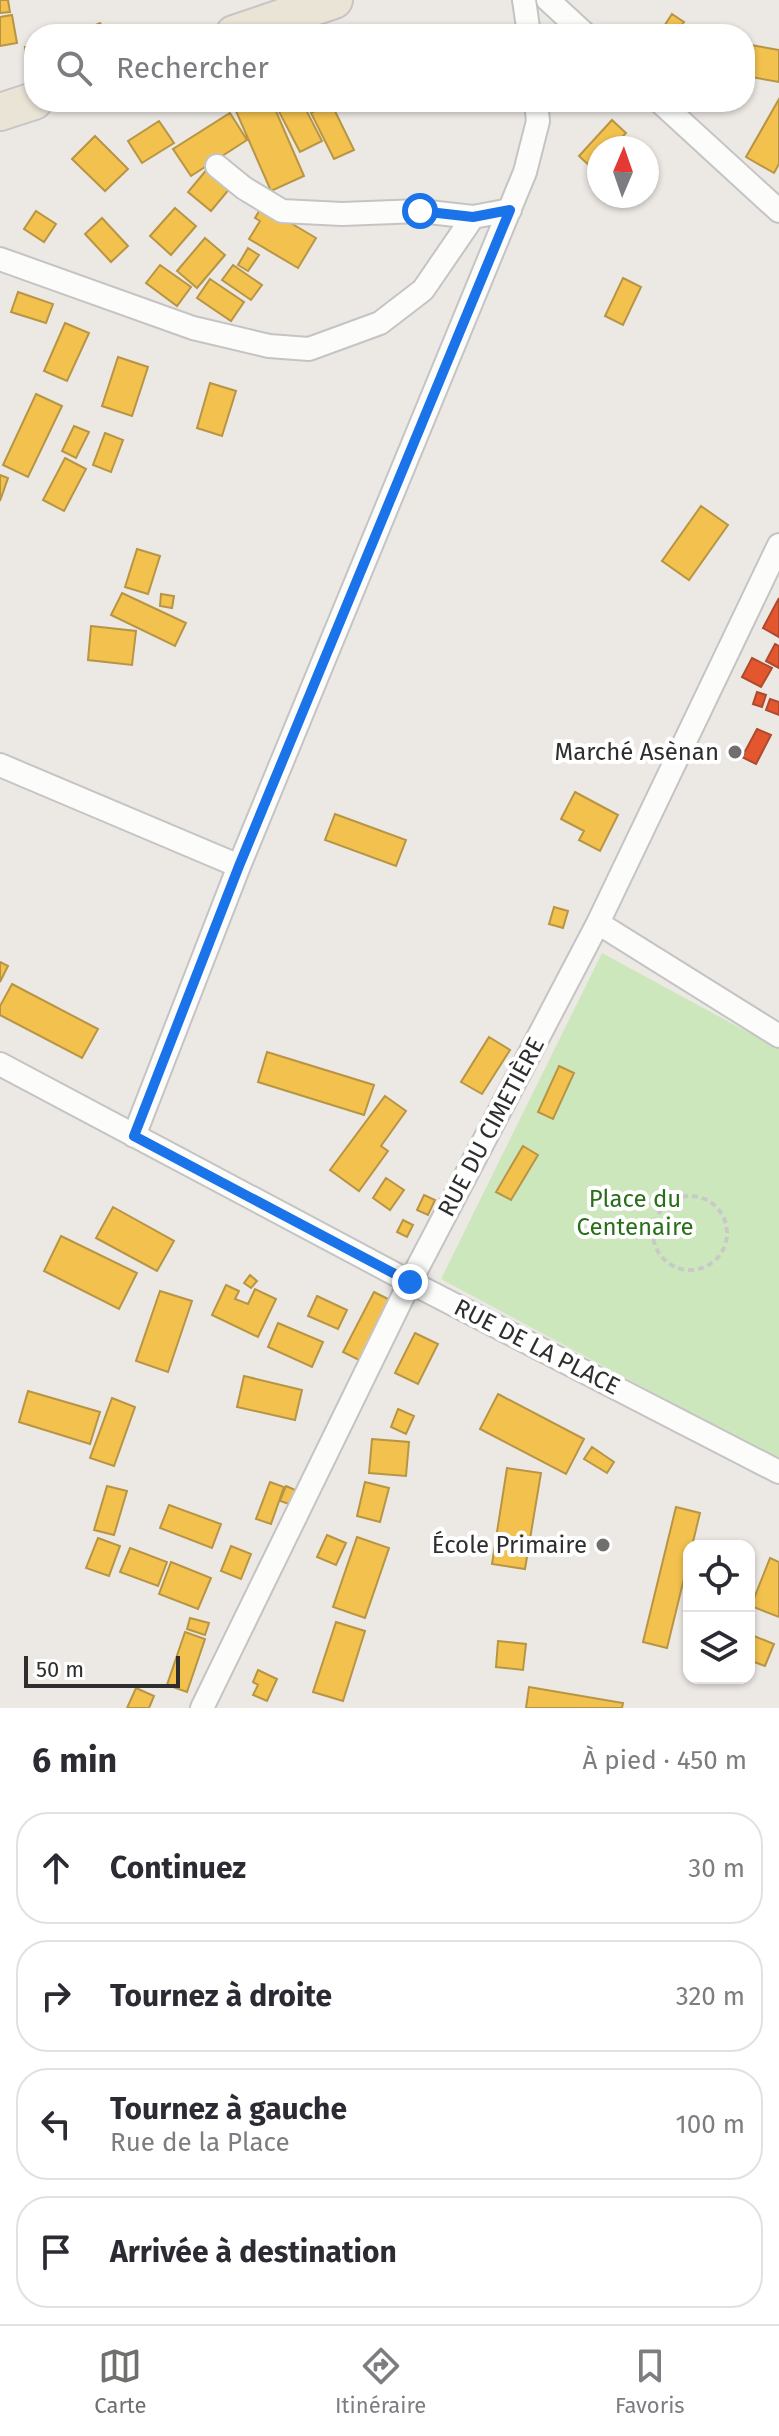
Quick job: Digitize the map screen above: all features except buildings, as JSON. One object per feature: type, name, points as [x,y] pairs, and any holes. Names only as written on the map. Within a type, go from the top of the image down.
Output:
[{"type":"main road","points":[[263,24],[334,0]]},
{"type":"main road","points":[[0,112],[24,104]]},
{"type":"street","points":[[524,0],[528,24]]},
{"type":"street","points":[[548,0],[574,24]]},
{"type":"street","points":[[134,1136],[239,866],[525,172],[538,121],[537,112]]},
{"type":"street","points":[[671,112],[779,211]]},
{"type":"street","points":[[217,166],[244,188],[282,211],[342,214],[420,211],[473,217],[510,210]]},
{"type":"street","points":[[0,259],[193,328],[269,346],[309,349],[380,323],[423,290],[473,217]]},
{"type":"street","name":"RUE DU CIMETIÈRE","points":[[202,1708],[410,1282],[598,923],[779,545]]},
{"type":"street","points":[[0,765],[239,866]]},
{"type":"street","points":[[598,923],[779,1036]]},
{"type":"street","name":"RUE DE LA PLACE","points":[[0,1064],[410,1282],[779,1472]]},
{"type":"path","points":[[694,1196],[708,1201],[719,1210],[726,1222],[727,1237],[724,1251],[714,1262],[702,1269],[687,1270],[673,1266],[662,1257],[655,1244],[653,1230],[658,1216],[667,1205],[679,1198],[694,1196]]},
{"type":"green space","name":"Place du Centenaire","points":[[602,953],[779,1049],[779,1460],[441,1279]]},
{"type":"place","name":"Marché Asènan","points":[[735,752]]},
{"type":"place","name":"École Primaire","points":[[603,1545]]},
{"type":"route","points":[[410,1282],[134,1136],[239,866],[510,210],[473,217],[420,211]]}]
